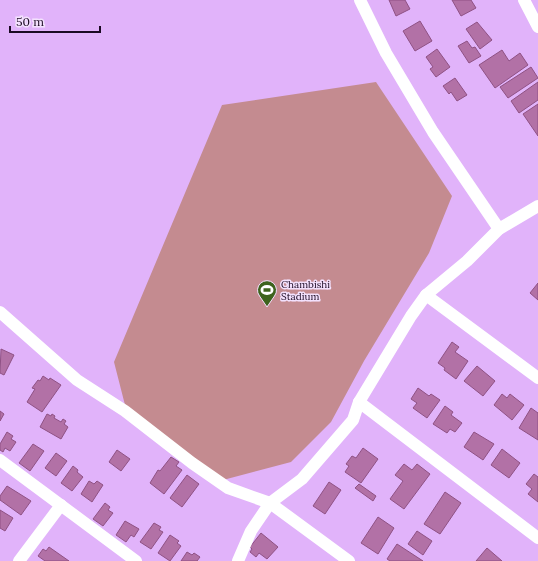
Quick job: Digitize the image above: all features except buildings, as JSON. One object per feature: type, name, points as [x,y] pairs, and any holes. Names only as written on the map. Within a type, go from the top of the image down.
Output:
[{"type":"street","points":[[360,0],[386,53],[433,132],[499,229]]},
{"type":"street","points":[[524,0],[538,26]]},
{"type":"street","points":[[238,561],[252,531],[270,503],[302,479],[334,444],[353,420],[359,402],[411,316],[426,295],[467,261],[499,229],[538,206]]},
{"type":"street","points":[[426,295],[538,378]]},
{"type":"street","points":[[0,312],[77,380],[125,410],[222,484],[228,488],[270,503],[349,561]]},
{"type":"street","points":[[359,402],[538,538]]},
{"type":"street","points":[[0,460],[136,561]]},
{"type":"street","points":[[19,561],[61,504]]},
{"type":"shaded area","name":"Chambishi Stadium","points":[[376,82],[452,196],[429,253],[364,361],[331,422],[291,462],[223,480],[125,405],[114,362],[222,105]]},
{"type":"place","name":"Chambishi Stadium","points":[[267,307]]}]
